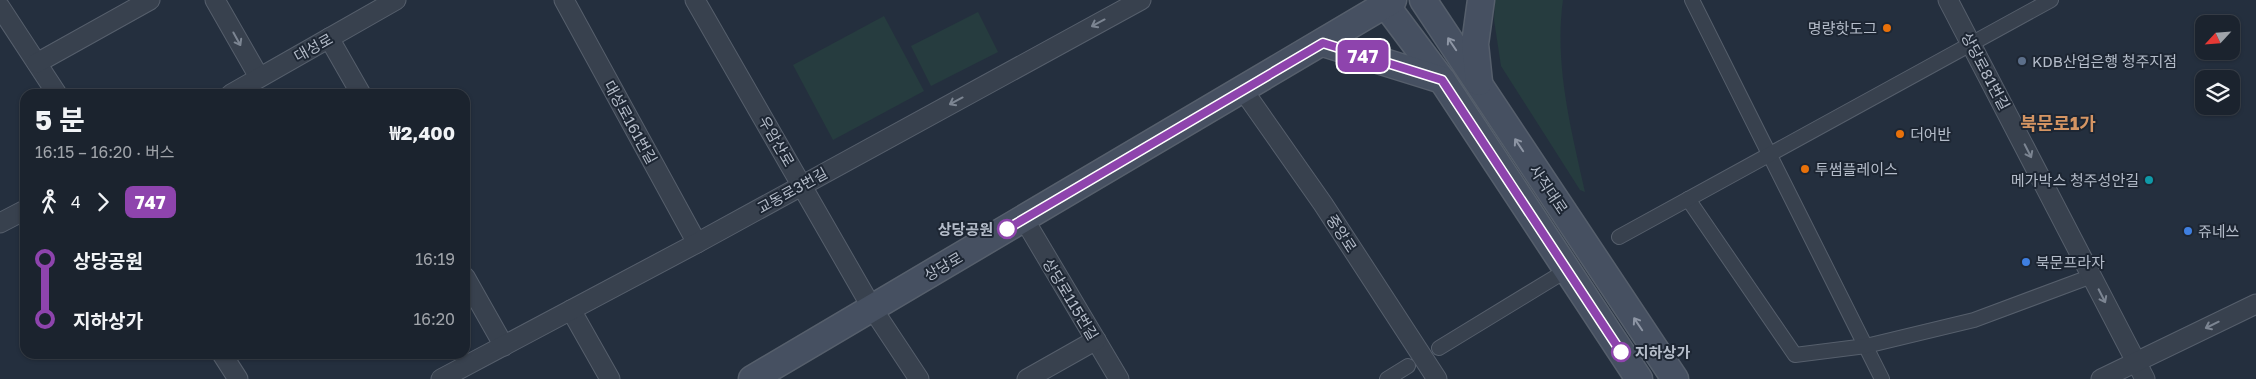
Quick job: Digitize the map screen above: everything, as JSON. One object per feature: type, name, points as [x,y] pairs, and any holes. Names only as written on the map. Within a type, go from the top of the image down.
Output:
[{"type":"main road","name":"사직대로","points":[[1423,0],[1675,379]]},
{"type":"main road","points":[[1480,85],[1475,44],[1481,0]]},
{"type":"main road","name":"사직대로","points":[[1387,1],[1442,80],[1639,379]]},
{"type":"main road","name":"상당로","points":[[752,379],[1323,43],[1387,1]]},
{"type":"main road","points":[[1323,43],[1442,80]]},
{"type":"street","points":[[37,63],[150,0]]},
{"type":"street","points":[[215,0],[259,78]]},
{"type":"street","name":"대성로","points":[[240,89],[396,0]]},
{"type":"street","name":"대성로161번길","points":[[564,0],[697,243]]},
{"type":"street","name":"우암산로","points":[[695,0],[872,308],[919,379]]},
{"type":"street","name":"교동로3번길","points":[[442,379],[697,243],[1141,0]]},
{"type":"street","points":[[1692,0],[1882,379]]},
{"type":"street","name":"상당로81번길","points":[[1948,0],[2145,379]]},
{"type":"street","points":[[1619,237],[2051,0]]},
{"type":"street","points":[[0,7],[54,89]]},
{"type":"street","points":[[329,38],[358,89]]},
{"type":"street","name":"중앙로","points":[[1243,90],[1323,204],[1437,379]]},
{"type":"street","points":[[1688,199],[1795,355],[1866,346],[1974,320],[2092,276]]},
{"type":"street","points":[[0,223],[20,213]]},
{"type":"street","name":"상당로115번길","points":[[1024,219],[1120,379]]},
{"type":"street","points":[[1387,379],[1568,270]]},
{"type":"street","points":[[470,286],[504,346]]},
{"type":"street","points":[[2101,379],[2256,304]]},
{"type":"street","points":[[571,310],[610,379]]},
{"type":"street","points":[[1027,379],[1096,340]]},
{"type":"street","points":[[225,359],[238,379]]},
{"type":"green space","points":[[1495,0],[1563,0],[1561,24],[1562,72],[1565,96],[1585,192],[1580,190],[1501,66],[1494,20]]},
{"type":"green space","points":[[978,12],[998,52],[931,86],[911,46]]},
{"type":"green space","points":[[884,16],[924,91],[833,140],[793,65]]},
{"type":"bus line","name":"747","points":[[1007,229],[1323,43],[1442,80],[1621,352]]},
{"type":"place","name":"명량핫도그","points":[[1887,28]]},
{"type":"place","name":"KDB산업은행 청주지점","points":[[2022,61]]},
{"type":"place","name":"더어반","points":[[1900,134]]},
{"type":"place","name":"투썸플레이스","points":[[1805,169]]},
{"type":"place","name":"메가박스 청주성안길","points":[[2149,180]]},
{"type":"place","name":"상당공원","points":[[1007,229]]},
{"type":"place","name":"쥬네쓰","points":[[2188,231]]},
{"type":"place","name":"북문프라자","points":[[2026,262]]},
{"type":"place","name":"지하상가","points":[[1621,352]]},
{"type":"district","name":"북문로1가","points":[[2058,123]]}]
